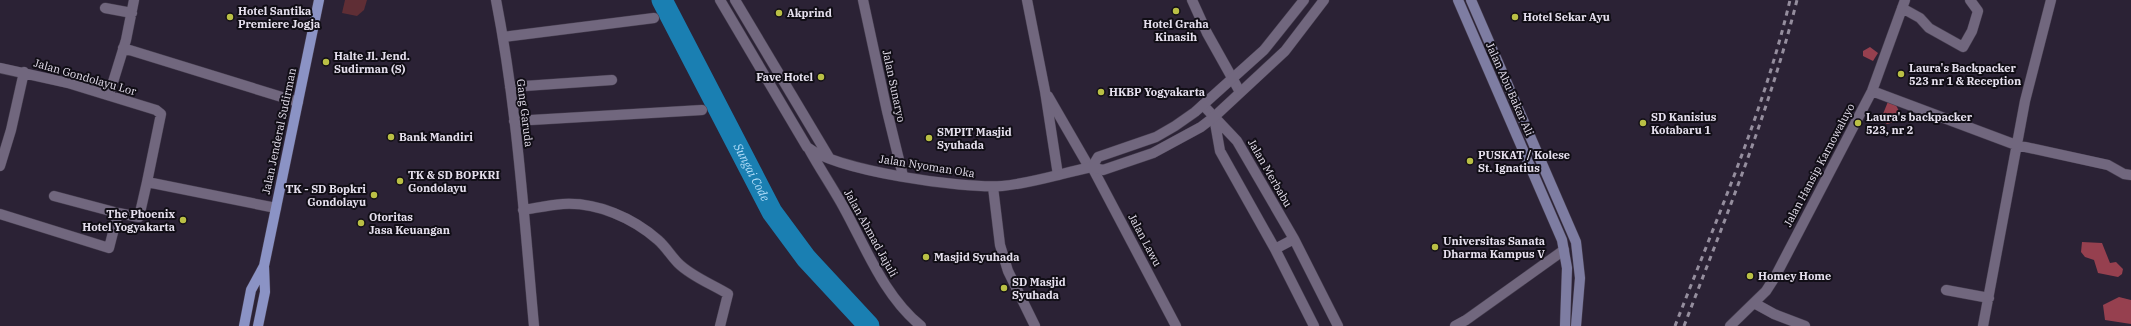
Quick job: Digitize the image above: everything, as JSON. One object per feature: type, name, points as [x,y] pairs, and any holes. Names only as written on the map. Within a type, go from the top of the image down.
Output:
[{"type":"main road","name":"Jalan Jenderal Sudirman","points":[[258,326],[265,292],[264,266],[319,0]]},
{"type":"main road","name":"Jalan Abu Bakar Ali","points":[[1458,0],[1554,221],[1564,250],[1568,272],[1565,326]]},
{"type":"main road","name":"Jalan Abu Bakar Ali","points":[[1471,0],[1574,237],[1580,272],[1576,326]]},
{"type":"main road","name":"Jalan Jenderal Sudirman","points":[[244,326],[251,290],[264,266]]},
{"type":"street","points":[[109,95],[123,48],[134,0]]},
{"type":"street","name":"Gang Garuda","points":[[496,0],[510,87],[534,326]]},
{"type":"street","name":"Jalan Nyoman Oka","points":[[720,0],[807,147],[830,159],[903,176],[968,186],[1014,184],[1090,167],[1103,170],[1153,154],[1214,118],[1285,51],[1324,0]]},
{"type":"street","points":[[735,0],[784,85],[830,159]]},
{"type":"street","name":"Jalan Sunaryo","points":[[864,0],[887,111],[903,176]]},
{"type":"street","points":[[1027,0],[1045,91],[1058,175]]},
{"type":"street","points":[[1192,0],[1207,33],[1240,92]]},
{"type":"street","name":"Jalan Nyoman Oka","points":[[1090,167],[1098,157],[1156,137],[1176,126],[1203,105],[1232,80],[1272,41],[1304,0]]},
{"type":"street","points":[[1903,4],[1920,18],[1929,28],[1963,47],[1972,31],[1978,12],[1970,0]]},
{"type":"street","points":[[1983,326],[2028,88],[2051,0]]},
{"type":"street","name":"Jalan Hansip Karnowaluyo","points":[[1730,326],[1776,278],[1872,91],[1903,4]]},
{"type":"street","points":[[105,8],[132,13]]},
{"type":"street","points":[[503,36],[654,18]]},
{"type":"street","points":[[750,51],[761,44]]},
{"type":"street","points":[[123,48],[298,102]]},
{"type":"street","name":"Jalan Gondolayu Lor","points":[[0,68],[24,72],[109,95],[156,110],[161,114],[147,182]]},
{"type":"street","points":[[0,166],[11,130],[24,72]]},
{"type":"street","points":[[510,87],[612,80]]},
{"type":"street","points":[[773,91],[784,85]]},
{"type":"street","name":"Jalan Lawu","points":[[1045,91],[1090,167],[1176,326]]},
{"type":"street","points":[[1872,91],[2016,146],[2108,165],[2124,174],[2131,175]]},
{"type":"street","name":"Jalan Merbabu","points":[[1203,105],[1237,141],[1294,239],[1338,326]]},
{"type":"street","points":[[514,122],[702,110]]},
{"type":"street","points":[[1214,118],[1220,151],[1275,249],[1314,326]]},
{"type":"street","name":"Jalan Ahmad Jajuli","points":[[807,147],[843,207],[880,275],[896,300],[921,326]]},
{"type":"street","points":[[54,196],[139,217],[147,182],[276,208]]},
{"type":"street","points":[[993,186],[1000,245],[1008,271],[1035,326]]},
{"type":"street","points":[[523,210],[564,204],[586,206],[612,213],[638,224],[659,241],[678,264],[728,294],[720,326]]},
{"type":"street","points":[[0,214],[109,248],[118,213]]},
{"type":"street","points":[[1275,249],[1294,239]]},
{"type":"street","points":[[1455,326],[1466,320],[1564,250]]},
{"type":"street","points":[[1946,290],[1989,298]]},
{"type":"street","points":[[1754,302],[1774,314],[1805,326]]},
{"type":"shaded area","points":[[345,0],[367,0],[364,10],[357,16],[342,13]]},
{"type":"shaded area","points":[[1870,47],[1878,53],[1873,61],[1863,56],[1863,51]]},
{"type":"shaded area","points":[[1889,99],[1896,106],[1899,113],[1896,120],[1887,124],[1881,119]]},
{"type":"shaded area","points":[[2082,242],[2102,243],[2110,263],[2116,262],[2123,269],[2122,274],[2118,277],[2098,273],[2094,260],[2085,257],[2081,252]]},
{"type":"shaded area","points":[[2119,297],[2131,300],[2131,324],[2105,320],[2103,305]]},
{"type":"waterway","name":"Sungai Code","points":[[662,0],[772,212],[806,258],[869,326]]},
{"type":"railway","points":[[1675,326],[1723,206],[1753,124],[1767,83],[1790,0]]},
{"type":"railway","points":[[1684,326],[1760,124],[1786,42],[1797,0]]},
{"type":"place","name":"Hotel Graha Kinasih","points":[[1176,11]]},
{"type":"place","name":"Akprind","points":[[779,13]]},
{"type":"place","name":"Hotel Santika Premiere Jogja","points":[[230,17]]},
{"type":"place","name":"Hotel Sekar Ayu","points":[[1515,17]]},
{"type":"place","name":"Halte Jl. Jend. Sudirman (S)","points":[[326,62]]},
{"type":"place","name":"Laura's Backpacker 523 nr 1 & Reception","points":[[1901,74]]},
{"type":"place","name":"Fave Hotel","points":[[821,77]]},
{"type":"place","name":"HKBP Yogyakarta","points":[[1101,92]]},
{"type":"place","name":"SD Kanisius Kotabaru 1","points":[[1643,123]]},
{"type":"place","name":"Laura's backpacker 523, nr 2","points":[[1858,123]]},
{"type":"place","name":"Bank Mandiri","points":[[391,137]]},
{"type":"place","name":"SMPIT Masjid Syuhada","points":[[929,138]]},
{"type":"place","name":"PUSKAT / Kolese St. Ignatius","points":[[1470,161]]},
{"type":"place","name":"TK & SD BOPKRI Gondolayu","points":[[400,181]]},
{"type":"place","name":"TK - SD Bopkri Gondolayu","points":[[374,195]]},
{"type":"place","name":"The Phoenix Hotel Yogyakarta","points":[[183,220]]},
{"type":"place","name":"Otoritas Jasa Keuangan","points":[[361,223]]},
{"type":"place","name":"Universitas Sanata Dharma Kampus V","points":[[1435,247]]},
{"type":"place","name":"Masjid Syuhada","points":[[926,257]]},
{"type":"place","name":"Homey Home","points":[[1750,276]]},
{"type":"place","name":"SD Masjid Syuhada","points":[[1004,288]]}]
